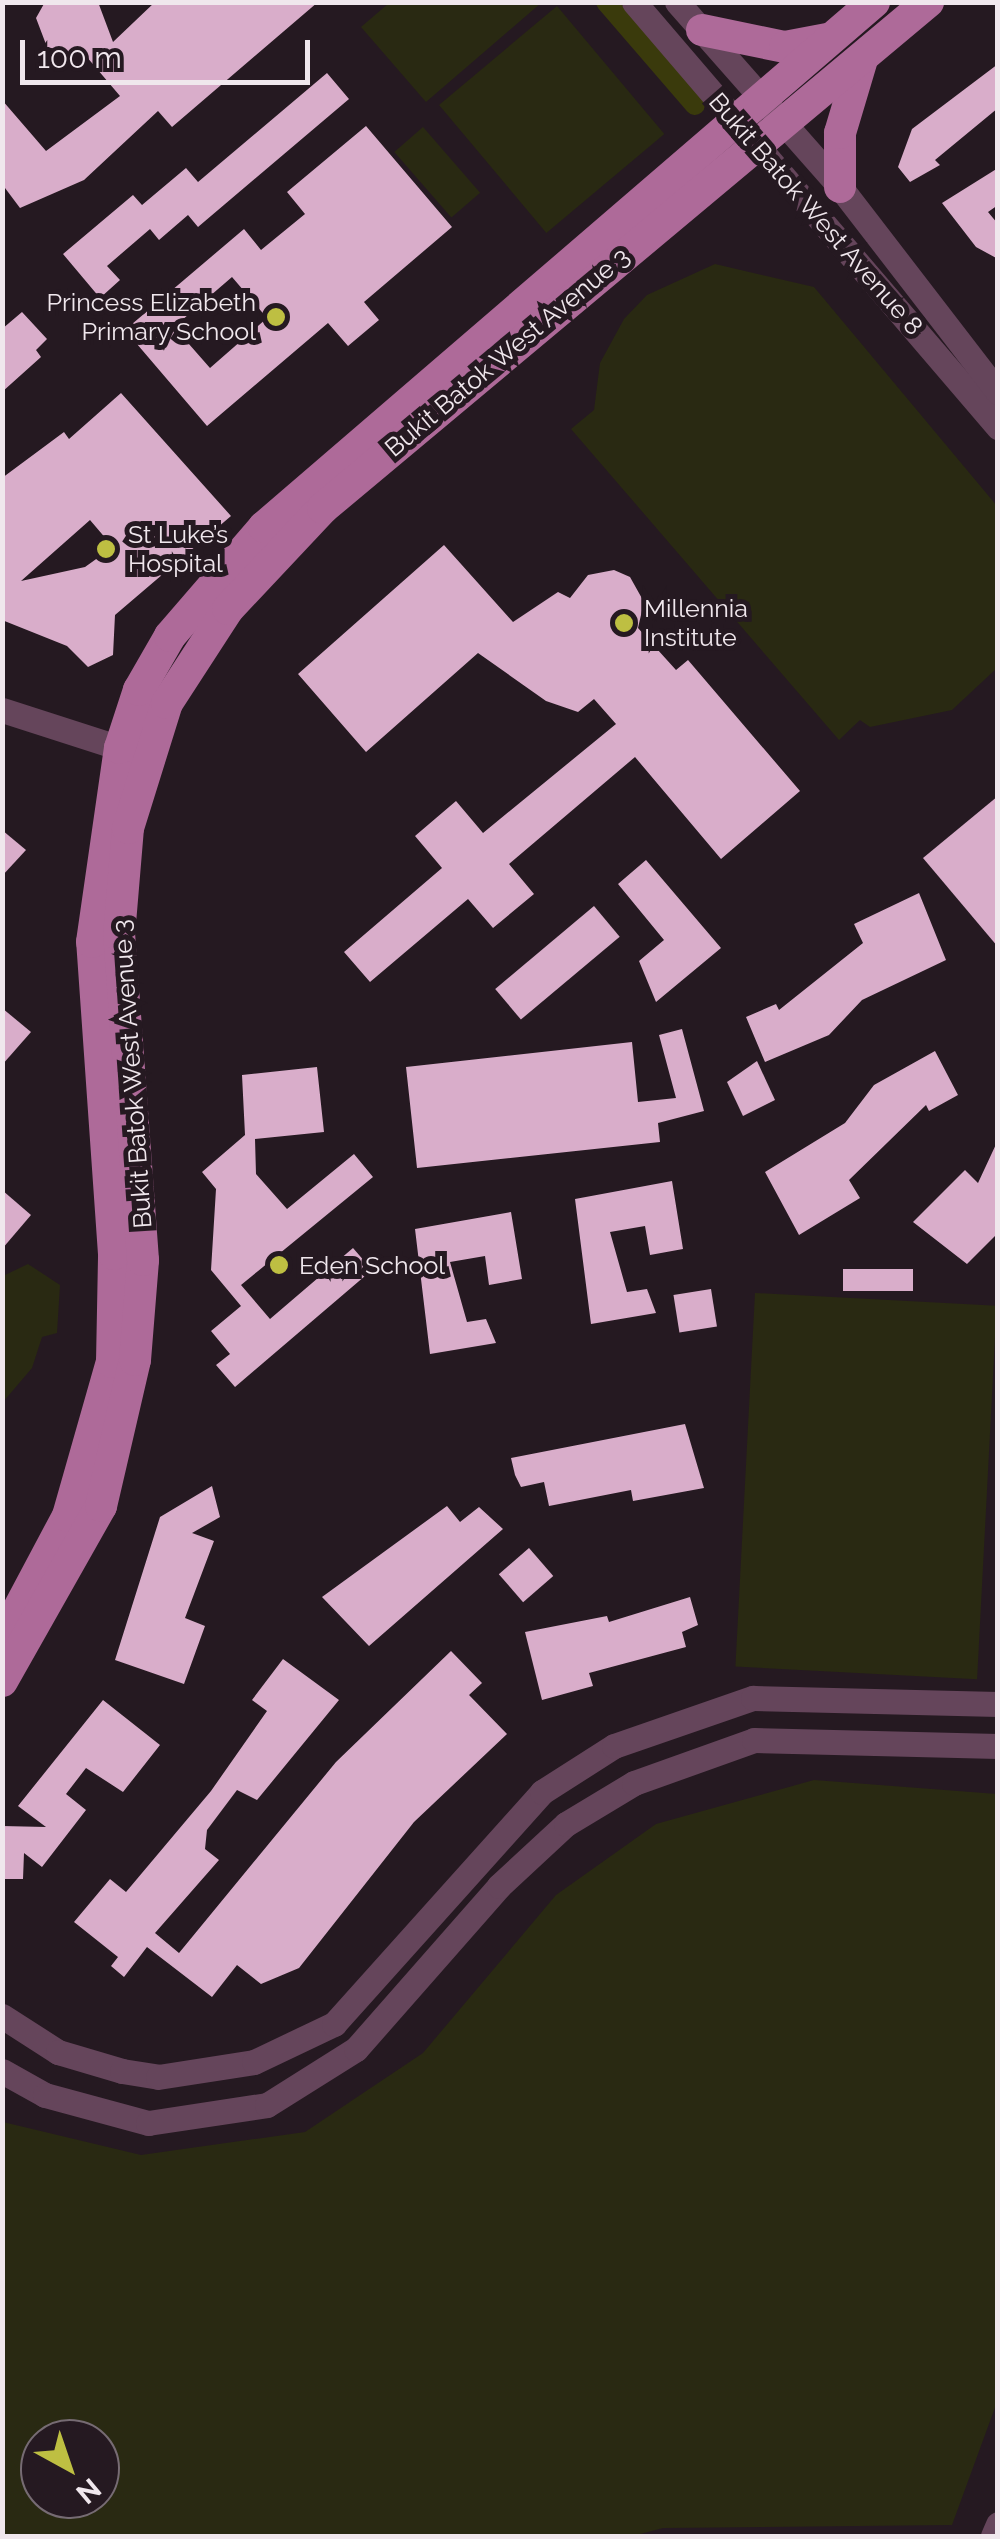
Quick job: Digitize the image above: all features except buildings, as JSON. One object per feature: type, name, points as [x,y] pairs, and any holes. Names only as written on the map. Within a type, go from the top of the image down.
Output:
[{"type":"main road","name":"Bukit Batok West Avenue 3","points":[[2,1640],[68,1516],[112,1362],[114,1254],[92,942],[133,752],[170,636],[264,527],[874,2]]},
{"type":"main road","name":"Bukit Batok West Avenue 3","points":[[2,1681],[100,1506],[135,1360],[143,1260],[119,935],[133,752],[228,609],[323,508],[928,2]]},
{"type":"main road","points":[[702,30],[785,47],[831,38]]},
{"type":"main road","points":[[840,187],[840,133],[862,59]]},
{"type":"street","name":"Bukit Batok West Avenue 8","points":[[634,2],[772,135],[998,426]]},
{"type":"street","name":"Bukit Batok West Avenue 8","points":[[677,2],[702,30],[748,109]]},
{"type":"street","name":"Bukit Batok West Avenue 8","points":[[772,135],[840,187],[998,392]]},
{"type":"street","points":[[2,710],[133,752]]},
{"type":"street","points":[[2,2016],[58,2052],[158,2078],[254,2062],[334,2024],[542,1792],[614,1746],[754,1698],[998,1704]]},
{"type":"street","points":[[2,2072],[45,2095],[148,2124],[266,2105],[345,2058],[406,1999],[512,1874],[566,1824],[634,1783],[754,1740],[998,1746]]},
{"type":"street","points":[[993,2536],[998,2524]]},
{"type":"shaded area","points":[[389,2],[541,3],[426,102],[361,27]]},
{"type":"shaded area","points":[[557,6],[664,134],[546,233],[439,105]]},
{"type":"shaded area","points":[[423,127],[480,193],[451,218],[394,152]]},
{"type":"shaded area","points":[[715,264],[814,287],[997,506],[997,668],[952,710],[870,727],[860,720],[839,740],[571,429],[594,410],[600,363],[624,319],[647,295]]},
{"type":"shaded area","points":[[28,1264],[60,1285],[57,1333],[42,1337],[32,1368],[3,1402],[3,1276]]},
{"type":"shaded area","points":[[755,1293],[997,1306],[977,1679],[735,1666]]},
{"type":"shaded area","points":[[814,1780],[997,1794],[997,2402],[952,2525],[663,2528],[633,2536],[3,2536],[3,2122],[141,2155],[305,2132],[423,2053],[556,1895],[656,1824]]},
{"type":"waterway","points":[[606,2],[695,105]]},
{"type":"place","name":"Princess Elizabeth Primary School","points":[[276,317]]},
{"type":"place","name":"St Luke’s Hospital","points":[[106,549]]},
{"type":"place","name":"Millennia Institute","points":[[624,623]]},
{"type":"place","name":"Eden School","points":[[279,1265]]}]
